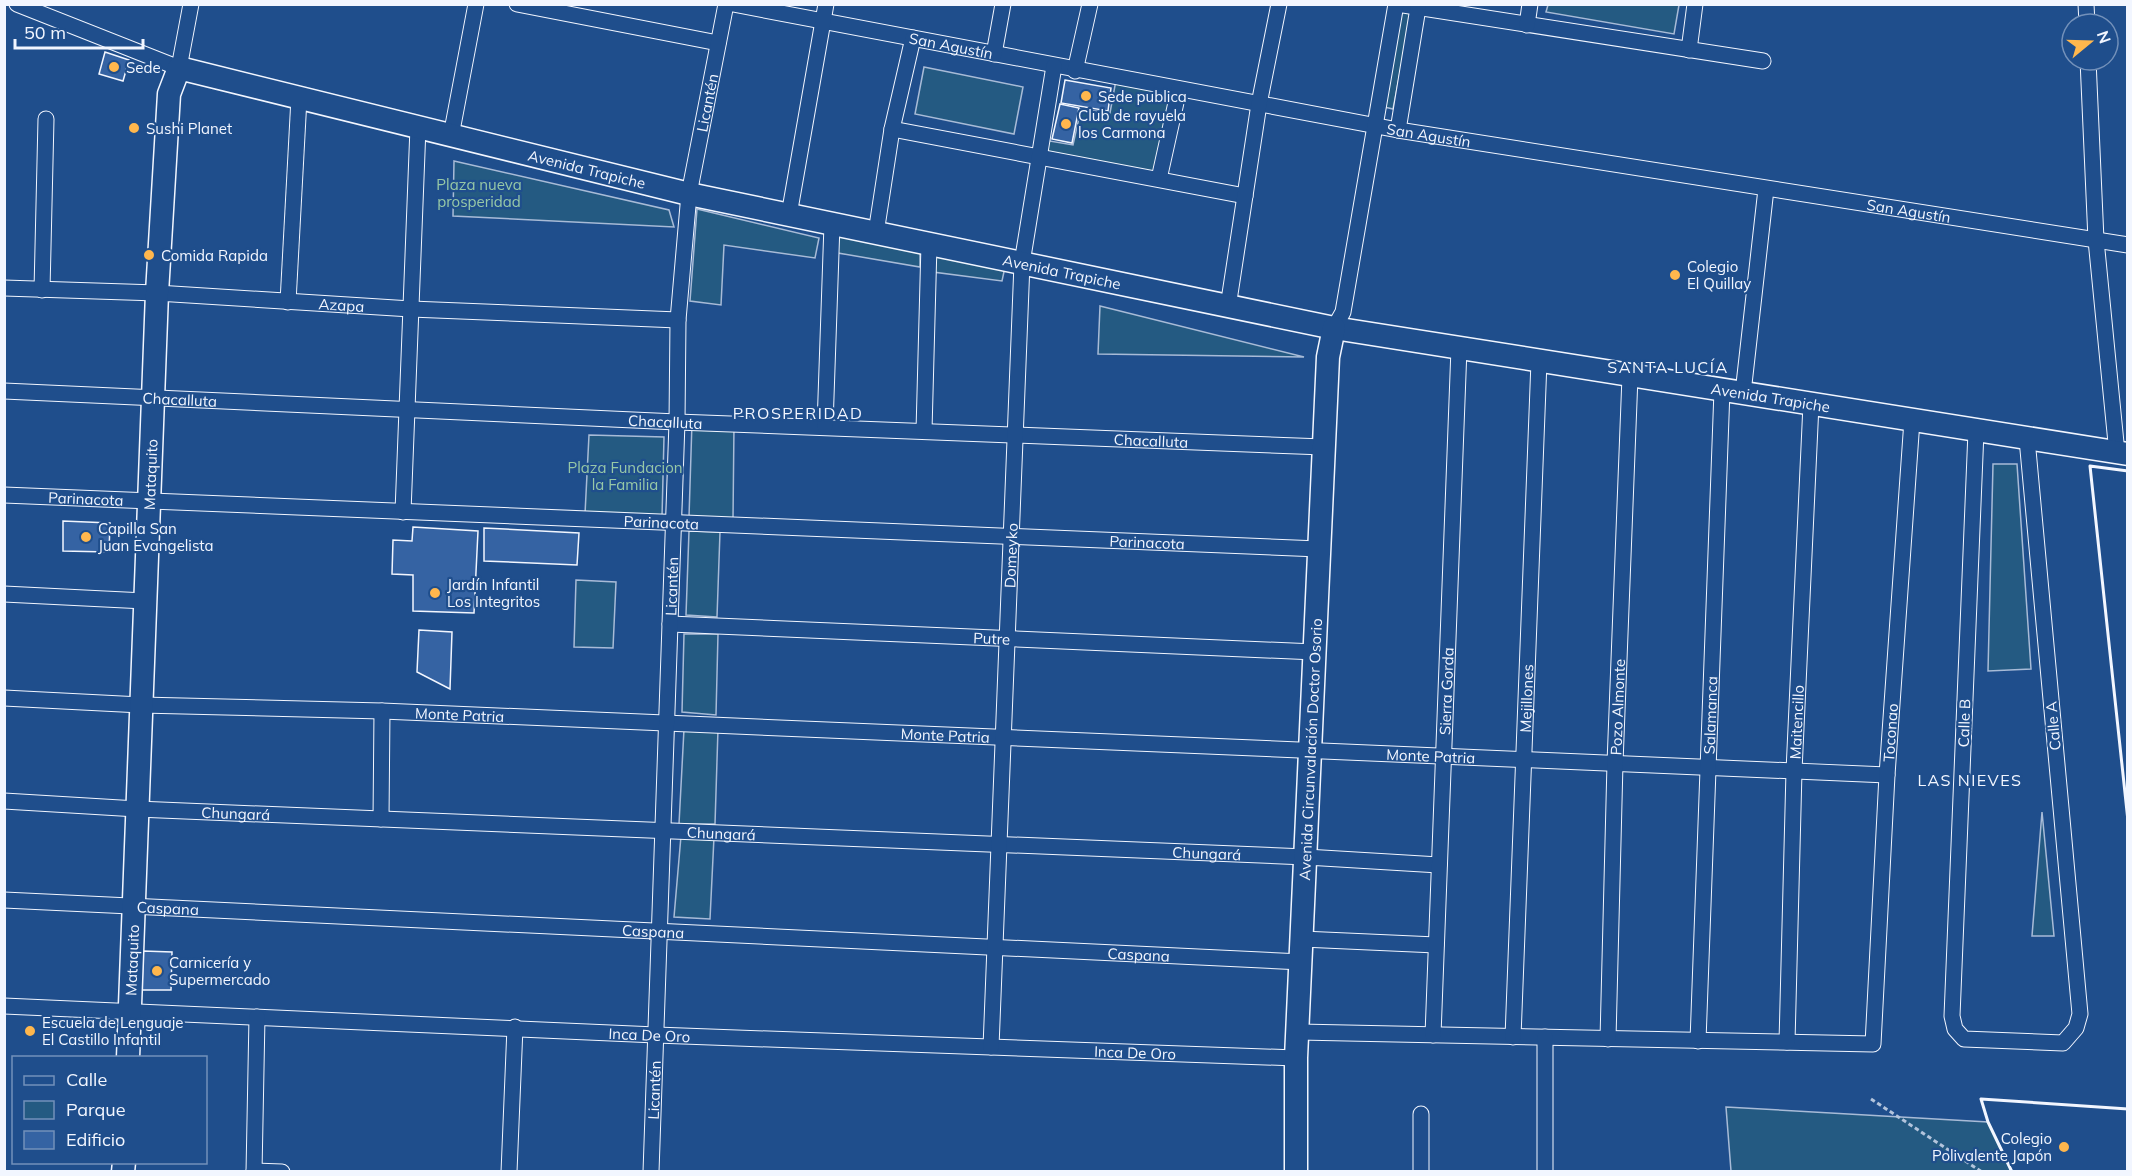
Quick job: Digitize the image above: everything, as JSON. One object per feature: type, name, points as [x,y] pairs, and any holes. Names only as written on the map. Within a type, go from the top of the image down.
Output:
[{"type":"street","name":"Avenida Trapiche","points":[[17,4],[179,69],[689,194],[1334,328],[2122,453]]},
{"type":"street","name":"Mataquito","points":[[128,1056],[157,294],[169,94],[179,69],[192,4]]},
{"type":"street","points":[[451,136],[476,4]]},
{"type":"street","points":[[517,4],[718,43]]},
{"type":"street","name":"Licantén","points":[[651,1172],[674,523],[678,320],[689,194],[726,4]]},
{"type":"street","name":"San Agustín","points":[[733,4],[1076,71],[1398,130],[2127,245]]},
{"type":"street","points":[[789,215],[826,4]]},
{"type":"street","points":[[994,54],[1003,4]]},
{"type":"street","points":[[1076,71],[1090,4]]},
{"type":"street","points":[[1228,306],[1259,104],[1279,4]]},
{"type":"street","points":[[1334,328],[1343,312],[1396,4],[1763,61]]},
{"type":"street","points":[[1527,25],[1530,4]]},
{"type":"street","points":[[1689,50],[1695,4]]},
{"type":"street","points":[[1398,130],[1418,8]]},
{"type":"street","points":[[876,233],[892,129],[913,38]]},
{"type":"street","name":"Domeyko","points":[[991,1047],[1022,264],[1054,66]]},
{"type":"street","points":[[2089,72],[2096,240],[2122,453]]},
{"type":"street","points":[[1160,179],[1179,89]]},
{"type":"street","points":[[288,302],[299,98]]},
{"type":"street","points":[[42,290],[46,119]]},
{"type":"street","points":[[403,512],[418,127]]},
{"type":"street","points":[[892,129],[1245,196]]},
{"type":"street","name":"Salamanca","points":[[1698,1041],[1707,767],[1733,392],[1766,189]]},
{"type":"street","points":[[825,426],[832,224]]},
{"type":"street","points":[[924,430],[929,244]]},
{"type":"street","name":"Azapa","points":[[4,288],[678,320]]},
{"type":"street","name":"Avenida Circunvalación Doctor Osorio","points":[[1296,1172],[1296,1058],[1299,1032],[1328,357],[1334,328]]},
{"type":"street","name":"Sierra Gorda","points":[[1433,1035],[1460,348]]},
{"type":"street","name":"Mejillones","points":[[1513,1036],[1539,361]]},
{"type":"street","name":"Pozo Almonte","points":[[1608,1039],[1615,763],[1630,376]]},
{"type":"street","name":"Chacalluta","points":[[4,391],[677,422],[1324,447]]},
{"type":"street","name":"Maitencillo","points":[[1787,1042],[1794,771],[1811,404]]},
{"type":"street","name":"Toconao","points":[[1787,1042],[1873,1044],[1887,775],[1912,420]]},
{"type":"street","name":"Calle B","points":[[1976,430],[1952,1016],[1955,1029],[1964,1039],[2063,1042],[2076,1028],[2080,1014]]},
{"type":"street","name":"Calle A","points":[[2027,439],[2080,1014]]},
{"type":"street","name":"Parinacota","points":[[4,495],[1319,549]]},
{"type":"street","points":[[4,594],[146,601]]},
{"type":"street","name":"Putre","points":[[670,624],[1315,652]]},
{"type":"street","name":"Monte Patria","points":[[4,698],[141,705],[382,711],[1887,775]]},
{"type":"street","points":[[381,819],[382,711]]},
{"type":"street","name":"Chungará","points":[[4,801],[1306,857],[1440,865]]},
{"type":"street","name":"Caspana","points":[[4,900],[1302,962]]},
{"type":"street","points":[[1302,939],[1436,945]]},
{"type":"street","name":"Inca De Oro","points":[[4,1006],[656,1035],[1296,1058]]},
{"type":"street","points":[[257,1017],[254,1171],[282,1172]]},
{"type":"street","points":[[509,1172],[515,1028]]},
{"type":"street","points":[[1299,1032],[1787,1042]]},
{"type":"street","points":[[1545,1037],[1545,1172]]},
{"type":"street","points":[[1421,1114],[1421,1172]]},
{"type":"path","points":[[1871,1099],[1982,1172]]},
{"type":"green space","points":[[1548,4],[1679,5],[1674,34],[1546,12]]},
{"type":"green space","points":[[1399,9],[1412,11],[1393,109],[1380,106]]},
{"type":"green space","points":[[924,67],[1023,87],[1014,134],[915,114]]},
{"type":"green space","points":[[1116,80],[1177,91],[1158,177],[1040,156],[1044,140],[1073,145],[1081,109],[1110,113]]},
{"type":"green space","name":"Plaza nueva prosperidad","points":[[454,161],[669,210],[674,227],[453,216]]},
{"type":"green space","points":[[697,209],[819,238],[815,258],[724,245],[721,305],[690,301]]},
{"type":"green space","points":[[838,235],[920,251],[920,267],[838,253]]},
{"type":"green space","points":[[936,255],[1005,267],[1002,281],[933,272]]},
{"type":"green space","points":[[1100,306],[1304,357],[1098,354]]},
{"type":"green space","points":[[692,422],[734,425],[733,519],[689,517]]},
{"type":"green space","name":"Plaza Fundacion la Familia","points":[[589,435],[664,437],[662,517],[585,514]]},
{"type":"green space","points":[[1993,464],[2017,464],[2031,669],[1988,671]]},
{"type":"green space","points":[[689,531],[720,532],[717,617],[686,615]]},
{"type":"green space","points":[[576,580],[616,582],[613,648],[574,647]]},
{"type":"green space","points":[[684,634],[718,634],[716,715],[682,712]]},
{"type":"green space","points":[[684,729],[718,729],[715,824],[679,824]]},
{"type":"green space","points":[[2042,812],[2054,936],[2032,936]]},
{"type":"green space","points":[[681,836],[714,837],[710,919],[674,917]]},
{"type":"green space","points":[[1726,1107],[1988,1122],[2012,1171],[1731,1171]]},
{"type":"building","name":"Sede","points":[[105,52],[129,60],[123,81],[99,74]]},
{"type":"building","name":"Sede publica","points":[[1065,80],[1111,88],[1108,111],[1061,103]]},
{"type":"building","name":"Club de rayuela los Carmona","points":[[1060,104],[1079,108],[1072,143],[1052,139]]},
{"type":"building","name":"Capilla San Juan Evangelista","points":[[63,521],[110,523],[109,552],[63,551]]},
{"type":"building","name":"Jardín Infantil Los Integritos","points":[[413,527],[478,531],[474,613],[413,611],[413,575],[392,574],[393,540],[412,541]]},
{"type":"building","points":[[484,528],[579,533],[577,565],[484,561]]},
{"type":"building","points":[[419,630],[452,632],[450,689],[417,672]]},
{"type":"building","name":"Carnicería y Supermercado","points":[[143,951],[172,952],[171,990],[142,990]]},
{"type":"wall","points":[[2128,471],[2090,466],[2128,821]]},
{"type":"wall","points":[[2012,1172],[1988,1122],[1981,1099],[2128,1109]]},
{"type":"place","name":"Sede","points":[[114,67]]},
{"type":"place","name":"Sede publica","points":[[1086,96]]},
{"type":"place","name":"Club de rayuela los Carmona","points":[[1066,124]]},
{"type":"place","name":"Sushi Planet","points":[[134,128]]},
{"type":"place","name":"Comida Rapida","points":[[149,255]]},
{"type":"place","name":"Colegio El Quillay","points":[[1675,275]]},
{"type":"place","name":"Capilla San Juan Evangelista","points":[[86,537]]},
{"type":"place","name":"Jardín Infantil Los Integritos","points":[[435,593]]},
{"type":"place","name":"Carnicería y Supermercado","points":[[157,971]]},
{"type":"place","name":"Escuela de Lenguaje El Castillo Infantil","points":[[30,1031]]},
{"type":"place","name":"Colegio Polivalente Japón","points":[[2064,1147]]},
{"type":"district","name":"SANTA LUCÍA","points":[[1668,367]]},
{"type":"district","name":"PROSPERIDAD","points":[[798,413]]},
{"type":"district","name":"LAS NIEVES","points":[[1970,780]]}]
